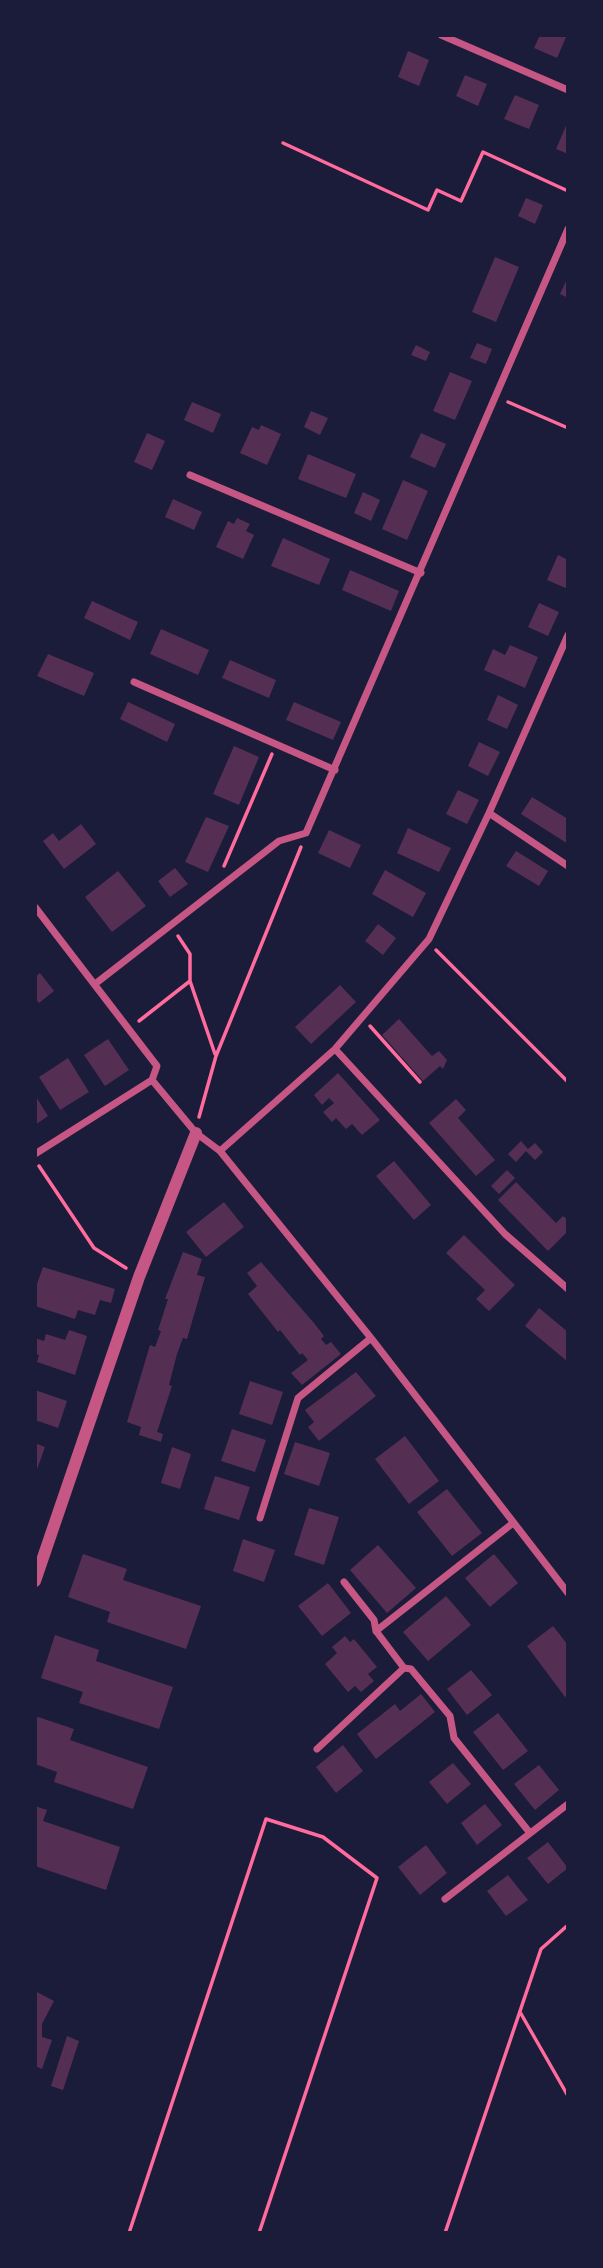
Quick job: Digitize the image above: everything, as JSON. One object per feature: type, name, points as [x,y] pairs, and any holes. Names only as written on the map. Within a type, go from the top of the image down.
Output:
[{"type":"street","points":[[441,35],[568,90]]},
{"type":"street","points":[[95,984],[279,842],[306,833],[568,229]]},
{"type":"street","points":[[190,475],[421,573]]},
{"type":"street","points":[[220,1151],[335,1049],[427,942],[489,813],[568,635]]},
{"type":"street","points":[[134,682],[335,770]]},
{"type":"street","points":[[489,813],[568,866]]},
{"type":"street","points":[[35,907],[157,1066],[152,1080],[35,1154]]},
{"type":"street","points":[[335,1049],[505,1234],[568,1289]]},
{"type":"street","points":[[152,1080],[196,1133],[220,1151],[370,1338],[568,1593]]},
{"type":"street","points":[[35,1581],[139,1277],[196,1133]]},
{"type":"street","points":[[260,1518],[298,1398],[370,1338]]},
{"type":"street","points":[[376,1631],[513,1523]]},
{"type":"street","points":[[344,1582],[374,1620],[376,1631],[404,1668],[411,1669],[450,1716],[454,1738],[530,1833]]},
{"type":"street","points":[[317,1749],[404,1668]]},
{"type":"street","points":[[446,1899],[568,1804]]},
{"type":"path","points":[[283,143],[428,210],[437,190],[461,201],[483,152],[568,191]]},
{"type":"path","points":[[496,397],[568,428]]},
{"type":"path","points":[[213,894],[276,744]]},
{"type":"path","points":[[196,1133],[202,1096],[216,1056],[306,833]]},
{"type":"path","points":[[171,925],[190,954],[190,981],[216,1056]]},
{"type":"path","points":[[427,942],[568,1082]]},
{"type":"path","points":[[130,1029],[190,981]]},
{"type":"path","points":[[362,1017],[420,1082]]},
{"type":"path","points":[[35,1160],[94,1248],[139,1277]]},
{"type":"path","points":[[129,2233],[266,1819],[323,1837],[377,1878],[259,2233]]},
{"type":"path","points":[[445,2233],[541,1949],[568,1926]]},
{"type":"path","points":[[520,2012],[568,2096]]},
{"type":"building","points":[[540,35],[567,35],[557,58],[534,48]]},
{"type":"building","points":[[408,51],[429,60],[419,86],[398,77]]},
{"type":"building","points":[[465,75],[487,84],[478,106],[456,96]]},
{"type":"building","points":[[515,95],[539,105],[529,129],[504,119]]},
{"type":"building","points":[[568,121],[568,154],[556,149]]},
{"type":"building","points":[[526,198],[543,205],[535,224],[518,216]]},
{"type":"building","points":[[495,257],[519,267],[496,322],[472,312]]},
{"type":"building","points":[[568,277],[568,298],[560,294]]},
{"type":"building","points":[[477,343],[492,349],[486,364],[470,358]]},
{"type":"building","points":[[416,345],[430,352],[426,361],[411,355]]},
{"type":"building","points":[[450,372],[472,381],[455,420],[433,411]]},
{"type":"building","points":[[192,402],[221,414],[213,433],[184,420]]},
{"type":"building","points":[[311,411],[328,418],[320,435],[304,427]]},
{"type":"building","points":[[261,425],[281,434],[267,465],[240,453],[252,427],[259,430]]},
{"type":"building","points":[[147,433],[165,441],[152,470],[134,462]]},
{"type":"building","points":[[421,433],[446,444],[435,468],[410,457]]},
{"type":"building","points":[[308,454],[356,474],[346,498],[298,479]]},
{"type":"building","points":[[403,480],[428,491],[407,540],[382,529]]},
{"type":"building","points":[[363,492],[380,500],[371,521],[354,513]]},
{"type":"building","points":[[173,499],[202,512],[194,530],[165,517]]},
{"type":"building","points":[[237,518],[250,524],[246,531],[254,535],[243,559],[216,547],[228,521],[234,524]]},
{"type":"building","points":[[283,538],[330,559],[319,585],[271,566]]},
{"type":"building","points":[[558,555],[568,560],[568,589],[547,580]]},
{"type":"building","points":[[350,570],[399,591],[391,611],[342,590]]},
{"type":"building","points":[[92,601],[138,622],[130,640],[84,618]]},
{"type":"building","points":[[539,603],[559,612],[548,636],[528,627]]},
{"type":"building","points":[[161,629],[209,650],[198,675],[150,654]]},
{"type":"building","points":[[510,645],[538,657],[525,688],[484,670],[493,649],[505,655]]},
{"type":"building","points":[[48,654],[94,673],[84,696],[37,676]]},
{"type":"building","points":[[230,660],[276,680],[269,698],[222,678]]},
{"type":"building","points":[[498,695],[518,705],[507,729],[487,720]]},
{"type":"building","points":[[128,702],[175,724],[167,742],[120,719]]},
{"type":"building","points":[[294,702],[341,722],[333,740],[286,720]]},
{"type":"building","points":[[479,742],[500,752],[488,776],[468,766]]},
{"type":"building","points":[[234,746],[259,757],[239,805],[213,794]]},
{"type":"building","points":[[458,790],[479,800],[467,824],[446,814]]},
{"type":"building","points":[[532,797],[568,819],[568,844],[521,814]]},
{"type":"building","points":[[206,817],[229,826],[208,872],[185,862]]},
{"type":"building","points":[[81,824],[96,844],[64,869],[43,841],[53,833],[59,841]]},
{"type":"building","points":[[408,828],[451,848],[439,872],[397,853]]},
{"type":"building","points":[[329,830],[361,845],[350,868],[318,853]]},
{"type":"building","points":[[516,851],[548,871],[539,886],[506,866]]},
{"type":"building","points":[[175,868],[188,884],[170,897],[158,881]]},
{"type":"building","points":[[385,870],[426,893],[413,917],[372,894]]},
{"type":"building","points":[[118,871],[146,906],[112,932],[85,897]]},
{"type":"building","points":[[378,924],[396,938],[383,955],[365,941]]},
{"type":"building","points":[[40,973],[54,991],[39,1003],[35,998],[35,977]]},
{"type":"building","points":[[340,985],[356,1002],[311,1044],[295,1027]]},
{"type":"building","points":[[399,1019],[432,1056],[439,1051],[447,1060],[443,1069],[440,1066],[423,1081],[382,1035]]},
{"type":"building","points":[[108,1039],[129,1070],[105,1086],[84,1055]]},
{"type":"building","points":[[68,1058],[89,1092],[60,1110],[39,1077]]},
{"type":"building","points":[[338,1073],[380,1120],[362,1135],[352,1124],[346,1129],[336,1118],[332,1122],[323,1112],[334,1103],[329,1098],[322,1105],[314,1095]]},
{"type":"building","points":[[35,1095],[48,1116],[35,1125]]},
{"type":"building","points":[[456,1099],[466,1110],[458,1118],[495,1160],[476,1176],[429,1123]]},
{"type":"building","points":[[521,1141],[528,1149],[535,1143],[543,1152],[535,1160],[526,1151],[516,1162],[508,1154]]},
{"type":"building","points":[[394,1161],[431,1205],[414,1220],[376,1176]]},
{"type":"building","points":[[507,1170],[515,1178],[499,1194],[491,1186]]},
{"type":"building","points":[[516,1182],[556,1223],[563,1216],[568,1220],[568,1231],[548,1251],[498,1200]]},
{"type":"building","points":[[224,1202],[244,1227],[206,1257],[186,1232]]},
{"type":"building","points":[[464,1235],[515,1285],[489,1311],[476,1299],[485,1290],[446,1253]]},
{"type":"building","points":[[183,1252],[202,1259],[197,1275],[205,1277],[187,1339],[183,1338],[177,1354],[169,1385],[172,1386],[157,1432],[163,1434],[161,1442],[139,1435],[141,1427],[127,1422],[150,1345],[155,1347],[161,1331],[158,1330],[168,1299],[165,1299]]},
{"type":"building","points":[[261,1262],[314,1323],[324,1336],[321,1339],[326,1345],[331,1342],[341,1354],[302,1385],[291,1373],[308,1360],[302,1353],[300,1355],[280,1330],[278,1332],[248,1294],[257,1286],[247,1273]]},
{"type":"building","points":[[43,1267],[115,1289],[111,1303],[100,1300],[95,1315],[78,1310],[75,1319],[35,1306],[35,1289]]},
{"type":"building","points":[[539,1308],[568,1332],[568,1362],[525,1326]]},
{"type":"building","points":[[69,1330],[87,1336],[75,1375],[37,1362],[39,1355],[35,1354],[35,1338],[44,1341],[46,1334],[65,1340]]},
{"type":"building","points":[[356,1372],[376,1396],[319,1441],[308,1427],[314,1422],[305,1410]]},
{"type":"building","points":[[250,1381],[283,1392],[272,1425],[239,1414]]},
{"type":"building","points":[[35,1390],[67,1401],[58,1428],[35,1420]]},
{"type":"building","points":[[232,1429],[266,1440],[255,1472],[221,1461]]},
{"type":"building","points":[[405,1436],[439,1481],[409,1504],[375,1459]]},
{"type":"building","points":[[295,1442],[330,1453],[319,1486],[284,1474]]},
{"type":"building","points":[[35,1443],[45,1447],[35,1475]]},
{"type":"building","points":[[172,1447],[191,1454],[180,1489],[161,1483]]},
{"type":"building","points":[[215,1476],[250,1487],[239,1520],[204,1509]]},
{"type":"building","points":[[447,1489],[482,1533],[452,1556],[417,1512]]},
{"type":"building","points":[[309,1508],[339,1517],[324,1565],[294,1555]]},
{"type":"building","points":[[243,1539],[275,1550],[264,1582],[233,1571]]},
{"type":"building","points":[[378,1545],[416,1588],[387,1613],[350,1570]]},
{"type":"building","points":[[83,1554],[127,1569],[123,1580],[201,1606],[186,1649],[107,1622],[110,1612],[68,1597]]},
{"type":"building","points":[[494,1554],[518,1583],[490,1607],[465,1578]]},
{"type":"building","points":[[328,1583],[351,1613],[322,1636],[298,1606]]},
{"type":"building","points":[[446,1596],[471,1625],[428,1661],[403,1632]]},
{"type":"building","points":[[553,1626],[568,1645],[568,1695],[565,1697],[527,1646]]},
{"type":"building","points":[[55,1635],[99,1650],[96,1661],[173,1687],[159,1729],[79,1703],[83,1692],[41,1678]]},
{"type":"building","points":[[345,1636],[350,1642],[354,1639],[377,1667],[368,1674],[374,1681],[361,1692],[355,1686],[348,1692],[325,1664],[337,1653],[332,1647]]},
{"type":"building","points":[[471,1670],[492,1695],[467,1715],[447,1689]]},
{"type":"building","points":[[421,1694],[435,1712],[376,1759],[357,1734],[395,1704],[400,1711]]},
{"type":"building","points":[[498,1713],[528,1751],[503,1770],[473,1732]]},
{"type":"building","points":[[35,1716],[74,1729],[70,1740],[148,1767],[133,1809],[54,1782],[57,1772],[35,1764]]},
{"type":"building","points":[[343,1745],[363,1771],[336,1793],[316,1767]]},
{"type":"building","points":[[453,1763],[471,1784],[447,1804],[429,1782]]},
{"type":"building","points":[[539,1765],[559,1790],[535,1810],[514,1784]]},
{"type":"building","points":[[485,1804],[502,1825],[477,1845],[461,1823]]},
{"type":"building","points":[[35,1806],[47,1810],[43,1821],[120,1847],[106,1890],[35,1866]]},
{"type":"building","points":[[548,1842],[568,1868],[548,1884],[527,1858]]},
{"type":"building","points":[[426,1845],[447,1873],[420,1895],[398,1867]]},
{"type":"building","points":[[508,1875],[528,1900],[506,1916],[487,1891]]},
{"type":"building","points":[[35,1991],[54,2001],[42,2024],[42,2037],[52,2040],[42,2069],[35,2066]]},
{"type":"building","points":[[67,2036],[79,2041],[63,2090],[51,2086]]}]
